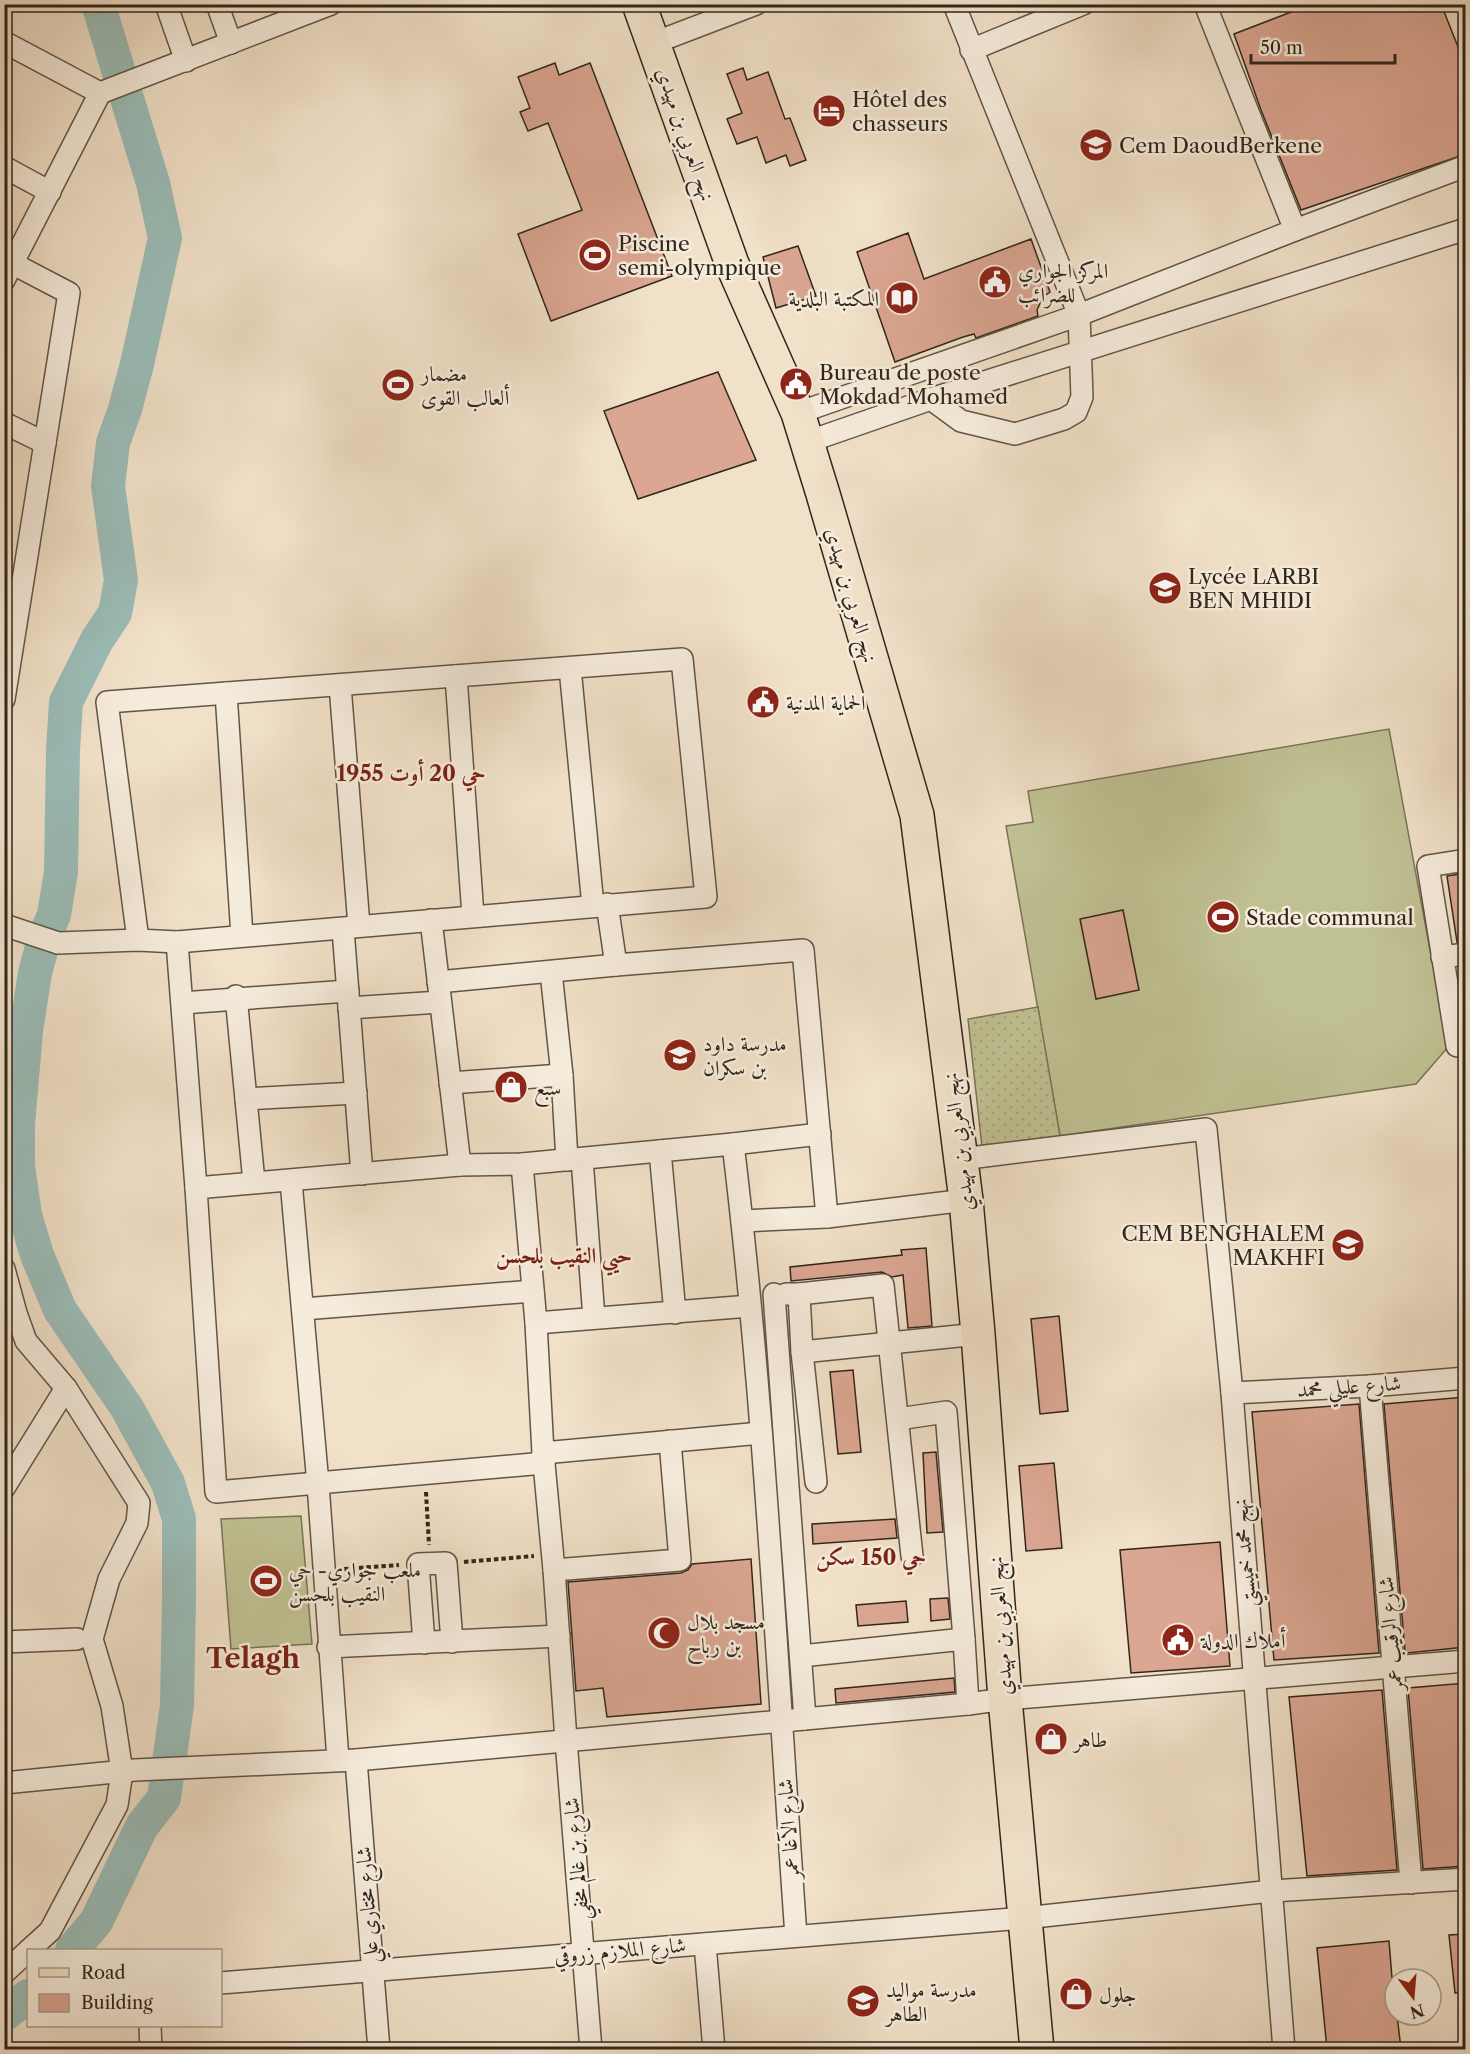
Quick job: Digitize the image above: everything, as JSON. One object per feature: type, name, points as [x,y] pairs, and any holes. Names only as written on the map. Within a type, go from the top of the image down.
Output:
[{"type":"main road","name":"نهح العربي بن مهيدي","points":[[639,4],[732,264]]},
{"type":"main road","name":"نهج العربي بن مهيدي","points":[[732,264],[802,428],[917,815],[966,1200],[1022,1918],[1037,2049]]},
{"type":"street","points":[[166,4],[186,61]]},
{"type":"street","points":[[218,4],[231,43]]},
{"type":"street","points":[[4,699],[12,603],[45,443],[69,293],[8,268],[101,93],[231,43],[309,9],[331,4]]},
{"type":"street","points":[[654,43],[734,8],[756,4]]},
{"type":"street","points":[[931,399],[961,421],[1015,434],[1064,419],[1076,412],[1082,398],[1079,315],[954,4]]},
{"type":"street","points":[[971,50],[1083,4]]},
{"type":"street","points":[[1205,4],[1295,230]]},
{"type":"street","points":[[4,42],[101,93]]},
{"type":"street","points":[[4,166],[50,192]]},
{"type":"street","points":[[802,428],[1079,315],[1466,166]]},
{"type":"street","points":[[802,428],[931,399],[1466,229]]},
{"type":"street","points":[[4,423],[45,443]]},
{"type":"street","points":[[4,925],[58,943],[138,940],[177,942],[706,897],[682,659],[107,702],[138,940]]},
{"type":"street","points":[[570,668],[600,905],[616,965]]},
{"type":"street","points":[[456,676],[472,916]]},
{"type":"street","points":[[340,685],[351,927],[349,999],[362,1174]]},
{"type":"street","points":[[226,693],[242,936]]},
{"type":"street","points":[[1466,860],[1428,866],[1456,1046],[1466,1045]]},
{"type":"street","points":[[432,920],[460,1165]]},
{"type":"street","points":[[177,942],[216,1492],[318,1484],[670,1441],[761,1433]]},
{"type":"street","points":[[182,1003],[236,998],[349,999],[439,992],[551,972],[803,950],[827,1217]]},
{"type":"street","points":[[1442,957],[1466,954]]},
{"type":"street","points":[[551,972],[594,1318]]},
{"type":"street","points":[[236,998],[254,1182]]},
{"type":"street","points":[[450,1083],[562,1075]]},
{"type":"street","points":[[246,1099],[356,1093]]},
{"type":"street","name":"نهج محمد خميستي","points":[[961,1159],[1206,1129],[1232,1394],[1284,2049]]},
{"type":"street","points":[[196,1188],[460,1165],[522,1164],[820,1134]]},
{"type":"street","name":"شارع الآغا عمر","points":[[733,1144],[761,1433],[796,1936]]},
{"type":"street","points":[[660,1151],[675,1313]]},
{"type":"street","name":"شارع بن غالم مخفي","points":[[522,1164],[591,2049]]},
{"type":"street","name":"شارع مختاري علي","points":[[291,1181],[318,1484],[328,1647],[347,1760],[379,2049]]},
{"type":"street","points":[[742,1221],[827,1217],[966,1200]]},
{"type":"street","points":[[4,1269],[26,1341],[66,1388],[139,1503],[137,1523],[109,1579],[92,1639],[128,1771],[117,1805],[50,1930],[31,1949]]},
{"type":"street","points":[[536,1323],[675,1313],[774,1294],[799,1294],[883,1285],[912,1556]]},
{"type":"street","points":[[303,1308],[533,1291]]},
{"type":"street","points":[[774,1294],[805,1719]]},
{"type":"street","points":[[799,1294],[802,1352],[816,1482]]},
{"type":"street","points":[[802,1352],[978,1334]]},
{"type":"street","name":"شارع عليلي محمد","points":[[1232,1394],[1466,1378]]},
{"type":"street","name":"شارع الرقيب عمر","points":[[1370,1386],[1411,1883]]},
{"type":"street","points":[[4,1488],[66,1388]]},
{"type":"street","points":[[898,1419],[946,1412],[969,1704]]},
{"type":"street","points":[[554,1562],[680,1560],[670,1441]]},
{"type":"street","points":[[424,1643],[429,1564],[446,1563],[452,1642]]},
{"type":"street","points":[[328,1647],[559,1636]]},
{"type":"street","points":[[4,1642],[77,1639]]},
{"type":"street","points":[[801,1656],[964,1640]]},
{"type":"street","points":[[4,1783],[182,1767],[347,1760],[1005,1699],[1466,1661]]},
{"type":"street","name":"شارع الملازم زروقي","points":[[222,1983],[1022,1918],[1272,1891],[1466,1879]]},
{"type":"street","points":[[705,1944],[714,2049]]},
{"type":"street","points":[[4,1973],[27,1953]]},
{"type":"street","points":[[150,2027],[151,2049]]},
{"type":"path","points":[[425,1488],[429,1564]]},
{"type":"path","points":[[324,1571],[429,1564],[554,1562]]},
{"type":"green space","name":"Stade communal","points":[[1389,729],[1448,1047],[1416,1084],[1060,1136],[1006,826],[1033,822],[1028,791]]},
{"type":"green space","points":[[1038,1007],[1060,1136],[982,1147],[968,1019]]},
{"type":"green space","name":"ملعب جواري- حي النقيب بلحسن","points":[[301,1516],[312,1644],[231,1649],[221,1519]]},
{"type":"building","points":[[1312,4],[1441,4],[1466,67],[1466,154],[1301,210],[1261,110],[1234,34]]},
{"type":"building","points":[[555,63],[559,75],[590,63],[672,276],[551,321],[518,234],[582,210],[548,123],[528,131],[520,112],[530,108],[518,77]]},
{"type":"building","points":[[743,68],[747,80],[768,72],[785,119],[790,118],[806,160],[790,166],[786,155],[766,163],[757,137],[737,144],[727,119],[742,113],[727,74]]},
{"type":"building","points":[[908,233],[924,279],[1031,239],[1050,292],[1043,297],[1037,310],[1038,316],[976,338],[974,334],[963,337],[895,362],[857,252]]},
{"type":"building","points":[[798,246],[816,296],[776,308],[763,257]]},
{"type":"building","points":[[718,372],[756,460],[638,499],[604,411]]},
{"type":"building","points":[[1466,873],[1466,941],[1457,942],[1447,876]]},
{"type":"building","points":[[1123,910],[1139,990],[1096,999],[1080,919]]},
{"type":"building","points":[[926,1248],[932,1326],[908,1328],[903,1275],[892,1277],[882,1272],[791,1281],[790,1267],[902,1255],[901,1250]]},
{"type":"building","points":[[1059,1316],[1068,1411],[1040,1414],[1031,1319]]},
{"type":"building","points":[[853,1370],[861,1452],[838,1454],[830,1372]]},
{"type":"building","points":[[1466,1397],[1466,1647],[1407,1653],[1405,1651],[1384,1404]]},
{"type":"building","points":[[1359,1404],[1379,1653],[1274,1660],[1252,1412]]},
{"type":"building","points":[[936,1452],[943,1532],[927,1533],[923,1453]]},
{"type":"building","points":[[1054,1463],[1062,1548],[1026,1551],[1019,1466]]},
{"type":"building","points":[[895,1519],[897,1538],[813,1544],[812,1524]]},
{"type":"building","points":[[1220,1542],[1230,1666],[1131,1673],[1120,1550]]},
{"type":"building","name":"مسجد بلال بن رباح","points":[[751,1559],[761,1704],[607,1717],[603,1688],[576,1691],[568,1582],[681,1573],[688,1570],[692,1564]]},
{"type":"building","points":[[948,1598],[950,1619],[931,1621],[930,1599]]},
{"type":"building","points":[[906,1601],[908,1622],[858,1626],[856,1605]]},
{"type":"building","points":[[954,1678],[955,1692],[836,1703],[835,1689]]},
{"type":"building","points":[[1466,1683],[1466,1866],[1423,1869],[1408,1688]]},
{"type":"building","points":[[1382,1690],[1397,1870],[1307,1876],[1289,1697]]},
{"type":"building","points":[[1466,1934],[1466,1992],[1455,1993],[1449,1935]]},
{"type":"building","points":[[1389,1941],[1391,1967],[1383,1967],[1383,2027],[1398,2027],[1401,2049],[1327,2049],[1317,1948]]},
{"type":"waterway","points":[[73,1949],[96,1922],[142,1826],[164,1798],[177,1705],[179,1597],[179,1519],[168,1483],[127,1408],[60,1310],[37,1255],[25,1215],[18,1166],[18,1124],[26,1031],[35,973],[45,936],[54,915],[61,872],[66,702],[97,640],[115,613],[121,580],[108,486],[113,443],[137,364],[165,238],[153,183],[98,4]]},
{"type":"waterway","points":[[4,2015],[27,1997]]},
{"type":"place","name":"Hôtel des chasseurs","points":[[829,111]]},
{"type":"place","name":"Cem DaoudBerkene","points":[[1096,145]]},
{"type":"place","name":"Piscine semi-olympique","points":[[595,255]]},
{"type":"place","name":"المركز الجواري للضرائب","points":[[995,282]]},
{"type":"place","name":"المكتبة البلدية","points":[[902,298]]},
{"type":"place","name":"Bureau de poste Mokdad Mohamed","points":[[796,384]]},
{"type":"place","name":"مضمار ألعالب القوى","points":[[398,385]]},
{"type":"place","name":"Lycée LARBI BEN MHIDI","points":[[1165,588]]},
{"type":"place","name":"الحماية المدنية","points":[[763,702]]},
{"type":"place","name":"Stade communal","points":[[1223,917]]},
{"type":"place","name":"مدرسة داود بن سكران","points":[[680,1055]]},
{"type":"place","name":"سبع","points":[[511,1087]]},
{"type":"place","name":"CEM BENGHALEM MAKHFI","points":[[1348,1245]]},
{"type":"place","name":"ملعب جواري- حي النقيب بلحسن","points":[[266,1581]]},
{"type":"place","name":"مسجد بلال بن رباح","points":[[664,1633]]},
{"type":"place","name":"أملاك الدولة","points":[[1178,1640]]},
{"type":"place","name":"طاهر","points":[[1051,1739]]},
{"type":"place","name":"جلول","points":[[1076,1994]]},
{"type":"place","name":"مدرسة مواليد الطاهر","points":[[863,2001]]},
{"type":"district","name":"حي 20 أوت 1955","points":[[411,773]]},
{"type":"district","name":"حيي النقيب بلحسن","points":[[564,1255]]},
{"type":"district","name":"حي 150 سكن","points":[[871,1557]]},
{"type":"district","name":"Telagh","points":[[253,1658]]}]
